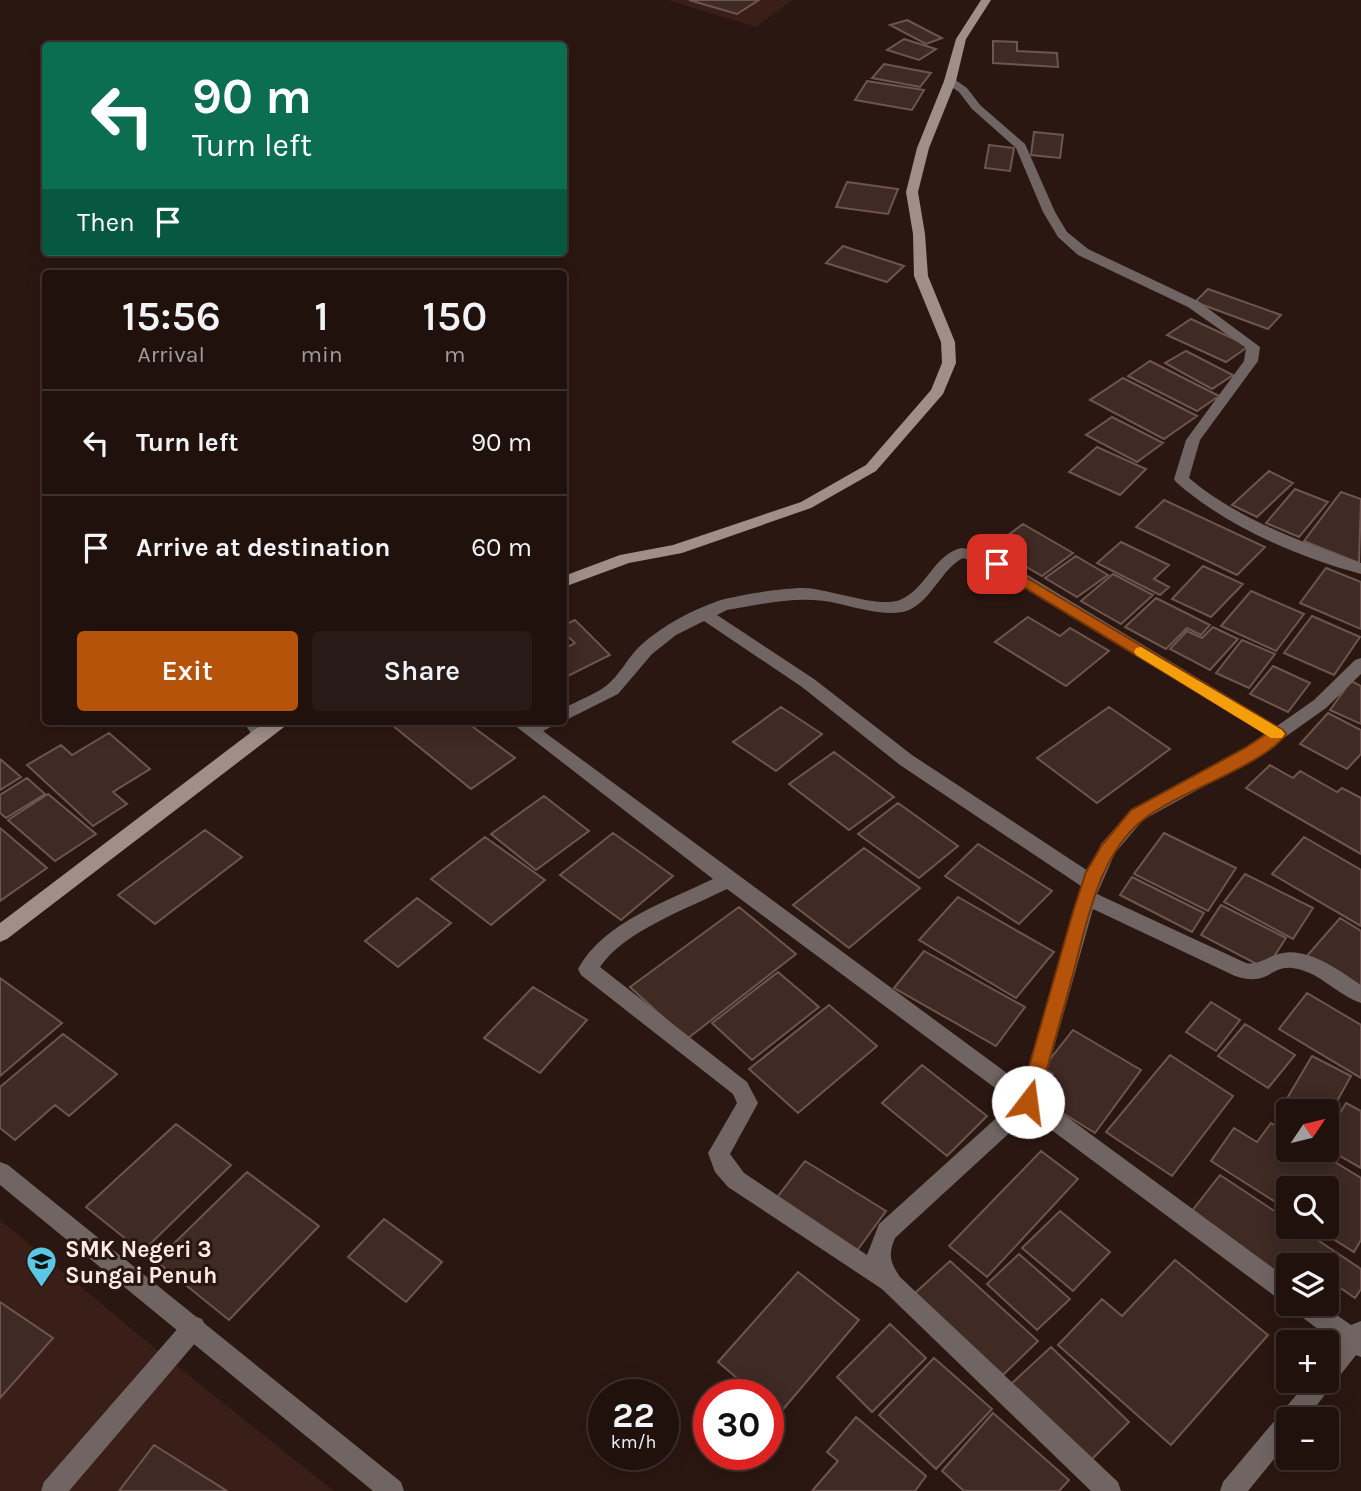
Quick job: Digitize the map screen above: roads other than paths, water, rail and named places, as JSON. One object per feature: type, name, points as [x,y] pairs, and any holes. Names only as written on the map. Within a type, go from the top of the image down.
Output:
[{"type":"street","points":[[567,581],[626,559],[676,549],[806,505],[871,468],[938,391],[949,363],[948,342],[921,276],[919,234],[912,192],[923,149],[950,81],[961,39],[986,0]]},
{"type":"street","points":[[950,81],[963,90],[975,107],[1021,146],[1049,212],[1062,234],[1083,252],[1193,304],[1253,347],[1251,361],[1193,440],[1181,479],[1199,496],[1249,525],[1361,569]]},
{"type":"street","points":[[567,713],[612,690],[646,650],[670,631],[703,613],[744,600],[802,593],[839,598],[865,606],[904,606],[926,589],[949,559],[961,553],[974,554],[997,564],[1278,734]]},
{"type":"street","points":[[703,613],[808,683],[906,760],[1089,891],[1242,970],[1255,973],[1281,961],[1295,960],[1333,976],[1361,995]]},
{"type":"street","points":[[892,1284],[878,1265],[878,1249],[887,1230],[1028,1102],[1089,891],[1108,849],[1137,815],[1251,752],[1278,734],[1320,704],[1361,664]]},
{"type":"street","points":[[524,725],[728,880],[1276,1284]]},
{"type":"street","points":[[0,934],[256,727]]},
{"type":"street","points":[[728,880],[627,932],[593,957],[588,969],[740,1088],[748,1103],[719,1153],[723,1165],[736,1180],[892,1284],[1109,1491]]},
{"type":"street","points":[[0,1172],[393,1491]]},
{"type":"street","points":[[1322,1316],[1359,1340],[1339,1362]]},
{"type":"street","points":[[53,1491],[194,1327]]},
{"type":"street","points":[[1302,1407],[1313,1393]]},
{"type":"street","points":[[1232,1491],[1276,1438]]},
{"type":"place","name":"SMK Negeri 3 Sungai Penuh","points":[[42,1289]]}]
